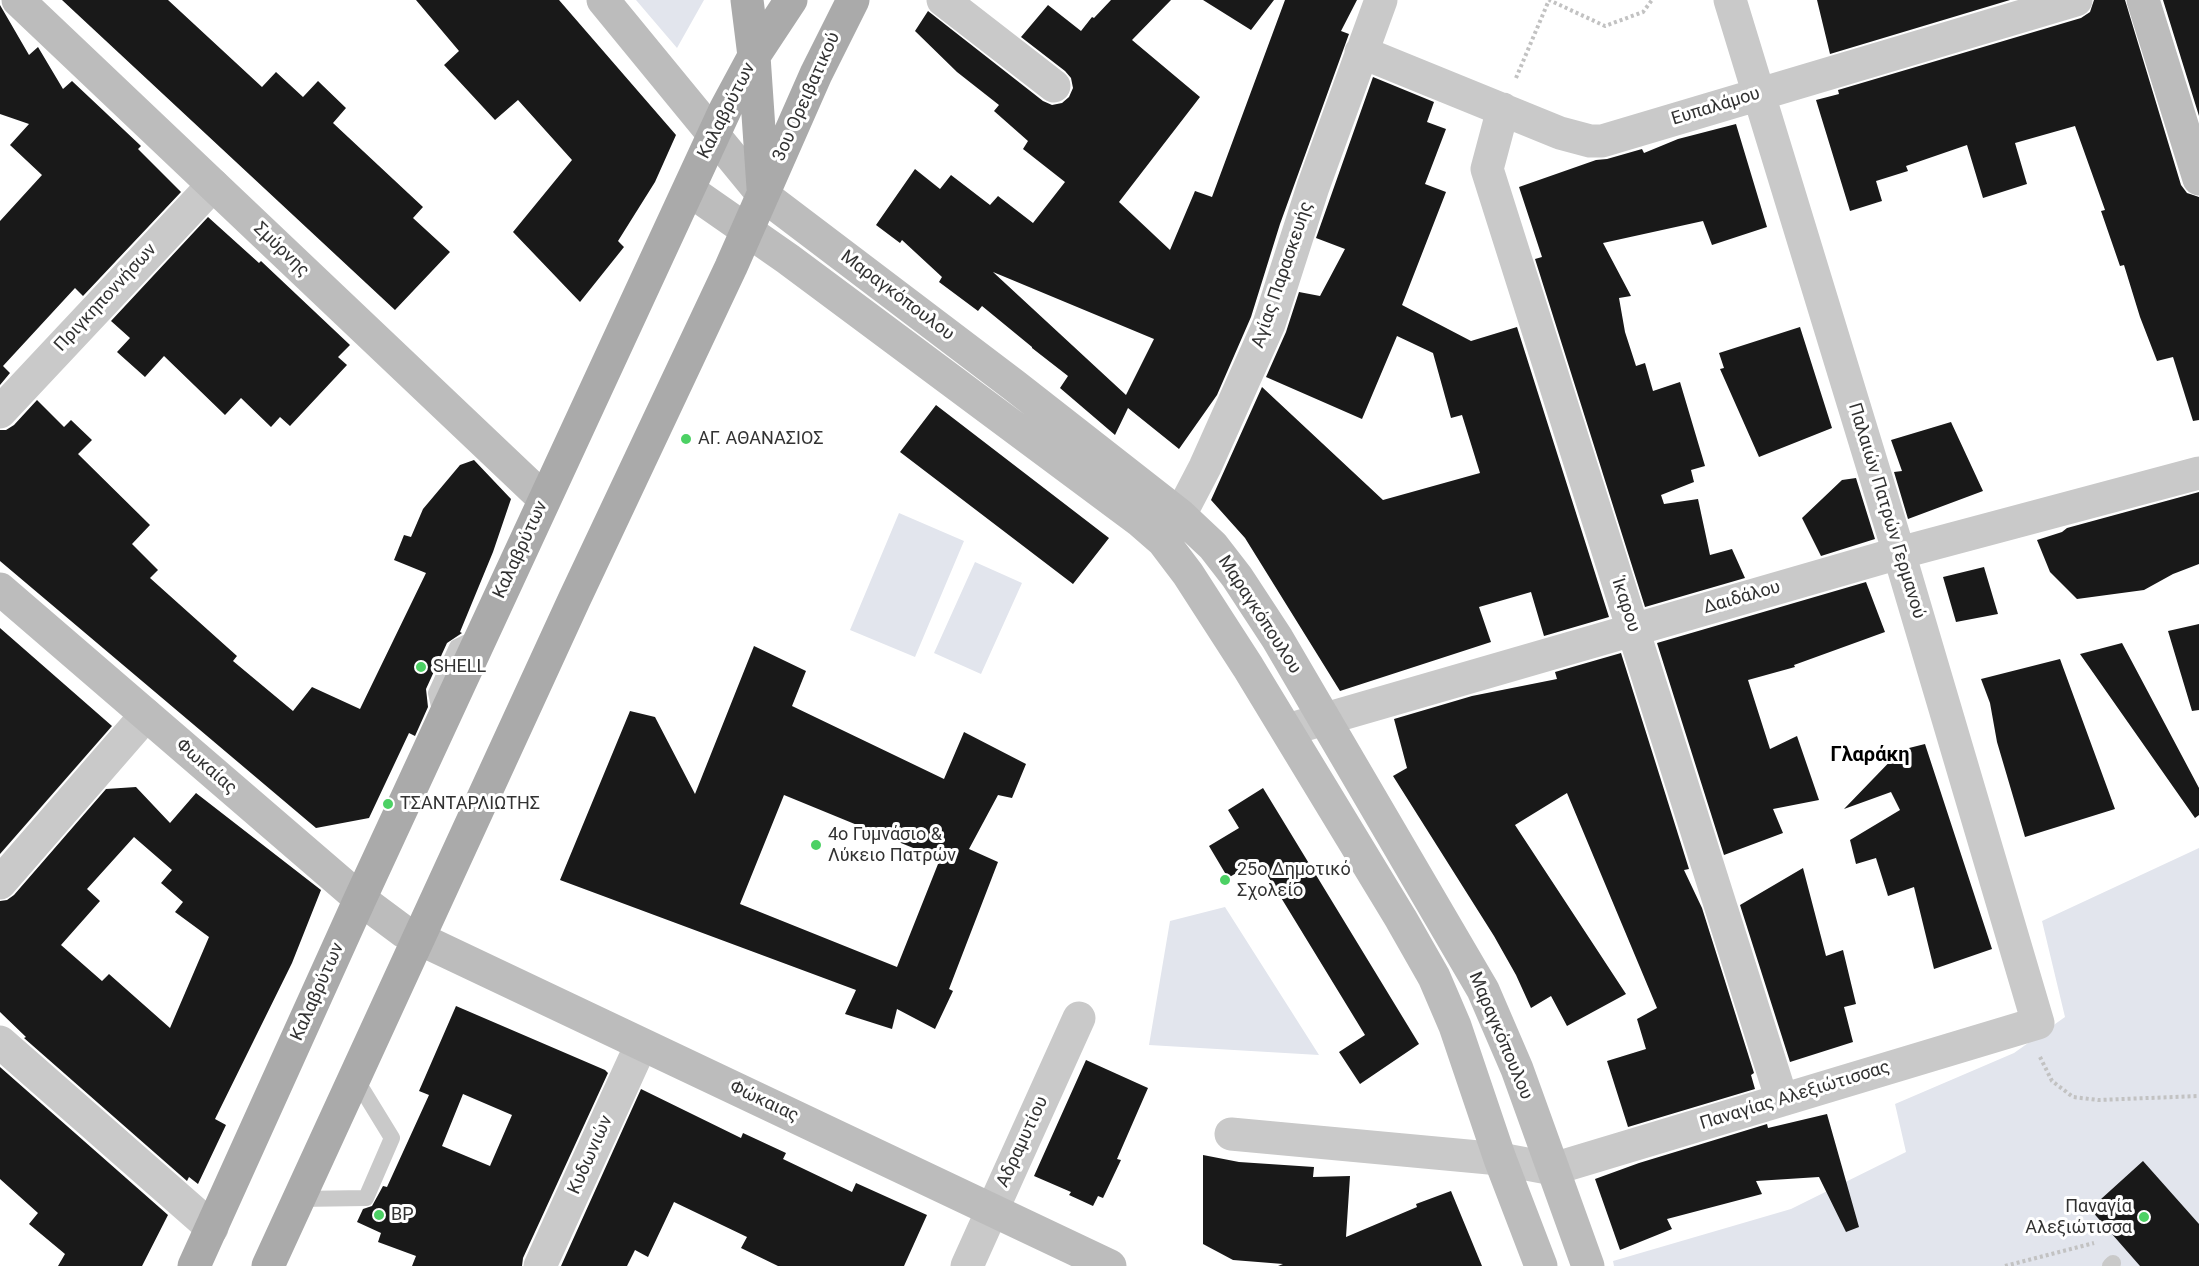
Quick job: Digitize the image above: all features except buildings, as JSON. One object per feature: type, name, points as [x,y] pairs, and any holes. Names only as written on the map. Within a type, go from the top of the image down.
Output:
[{"type":"main road","points":[[747,0],[754,56]]},
{"type":"main road","points":[[754,56],[791,0]]},
{"type":"main road","name":"3ου Ορειβατικού","points":[[763,195],[799,111],[853,0]]},
{"type":"main road","name":"Καλαβρύτων","points":[[194,1266],[442,720],[713,135],[754,56]]},
{"type":"main road","name":"Καλαβρύτων","points":[[269,1266],[573,600],[763,195],[754,56]]},
{"type":"street","name":"Σμύρνης","points":[[18,0],[544,500]]},
{"type":"street","name":"Μαραγκόπουλου","points":[[603,0],[763,195],[1006,379],[1172,528],[1209,605],[1287,730],[1434,977],[1455,1026],[1500,1159],[1541,1266]]},
{"type":"street","points":[[943,0],[1054,86]]},
{"type":"street","name":"Αγίας Παρασκευής","points":[[1172,528],[1205,467],[1269,324],[1313,187],[1381,0]]},
{"type":"street","name":"Παλαιών Πατρών Γερμανού","points":[[1730,0],[1899,553],[2031,1025]]},
{"type":"street","name":"Ευπαλάμου","points":[[1361,52],[1560,133],[1590,141],[1602,141],[2076,0]]},
{"type":"street","points":[[2143,0],[2199,180]]},
{"type":"street","name":"Ίκαρου","points":[[1503,109],[1487,170],[1782,1100]]},
{"type":"street","name":"Πριγκηποννήσων","points":[[0,412],[213,184]]},
{"type":"street","name":"Μαραγκόπουλου","points":[[688,190],[748,231],[1140,521],[1172,528],[1213,546],[1237,577],[1277,638],[1482,990],[1517,1069],[1588,1266]]},
{"type":"street","name":"Δαιδάλου","points":[[1287,730],[1899,553],[2199,472]]},
{"type":"street","name":"Φωκαίας","points":[[0,589],[360,899],[417,939]]},
{"type":"street","points":[[0,883],[147,715]]},
{"type":"street","name":"Φώκαιας","points":[[417,939],[1110,1266]]},
{"type":"street","name":"Αδραμυτίου","points":[[967,1266],[1078,1018]]},
{"type":"street","name":"Παναγίας Αλεξιώτισσας","points":[[1553,1169],[2031,1025]]},
{"type":"street","points":[[0,1042],[212,1228]]},
{"type":"street","name":"Κυδωνιών","points":[[540,1266],[641,1045]]},
{"type":"street","points":[[1231,1134],[1500,1159],[1553,1169]]},
{"type":"lane","points":[[298,1199],[366,1198],[392,1138],[354,1076]]},
{"type":"path","points":[[1503,109],[1549,0],[1605,26],[1643,12],[1652,0]]},
{"type":"path","points":[[2031,1025],[2052,1081],[2073,1097],[2098,1100],[2199,1096]]},
{"type":"path","points":[[2005,1266],[2096,1243],[2112,1264]]},
{"type":"shaded area","points":[[636,0],[704,0],[677,48]]},
{"type":"shaded area","points":[[899,513],[964,541],[915,657],[850,630]]},
{"type":"shaded area","points":[[975,562],[1022,583],[981,674],[934,653]]},
{"type":"shaded area","points":[[2199,848],[2199,1266],[1614,1266],[1613,1261],[1791,1209],[1906,1152],[1895,1104],[2014,1053],[2065,1017],[2042,921]]},
{"type":"shaded area","points":[[1225,907],[1319,1055],[1149,1045],[1170,921]]},
{"type":"place","name":"ΑΓ. ΑΘΑΝΑΣΙΟΣ","points":[[686,439]]},
{"type":"place","name":"SHELL","points":[[421,667]]},
{"type":"place","name":"ΤΣΑΝΤΑΡΛΙΩΤΗΣ","points":[[388,804]]},
{"type":"place","name":"4ο Γυμνάσιο & Λύκειο Πατρών","points":[[816,845]]},
{"type":"place","name":"25ο Δημοτικό Σχολείο","points":[[1225,880]]},
{"type":"place","name":"BP","points":[[379,1215]]},
{"type":"place","name":"Παναγία Αλεξιώτισσα","points":[[2144,1217]]},
{"type":"district","name":"Γλαράκη","points":[[1870,756]]}]
